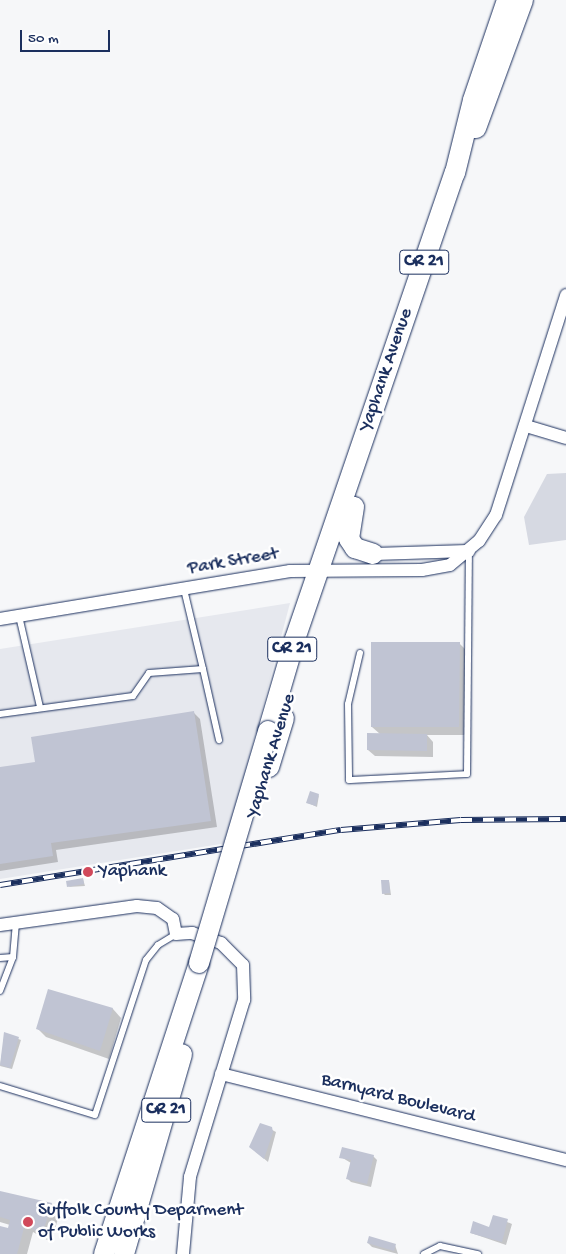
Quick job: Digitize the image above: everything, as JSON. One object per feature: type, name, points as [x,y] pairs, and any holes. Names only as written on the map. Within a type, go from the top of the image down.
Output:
[{"type":"main road","name":"Yaphank Avenue","points":[[124,1254],[203,964],[274,732],[295,639],[322,569],[455,173],[473,100],[507,0]]},
{"type":"main road","name":"Yaphank Avenue","points":[[455,173],[486,105],[523,0]]},
{"type":"main road","points":[[360,452],[349,538],[354,548],[373,554]]},
{"type":"main road","name":"Yaphank Avenue","points":[[104,1254],[203,964]]},
{"type":"street","name":"Park Street","points":[[0,619],[322,569],[436,568],[469,551],[496,515],[566,296]]},
{"type":"street","points":[[526,426],[566,438]]},
{"type":"street","points":[[373,554],[469,551]]},
{"type":"street","points":[[0,925],[146,906],[168,913],[176,934],[192,933],[221,943],[236,955],[246,976],[244,1000],[190,1177],[183,1254]]},
{"type":"street","name":"Barnyard Boulevard","points":[[221,1074],[566,1160]]},
{"type":"lane","points":[[360,653],[348,704],[350,780],[467,774],[469,551]]},
{"type":"lane","points":[[184,589],[219,740]]},
{"type":"lane","points":[[19,616],[40,707]]},
{"type":"lane","points":[[0,714],[40,707],[133,696],[149,673],[203,669]]},
{"type":"lane","points":[[0,991],[13,957],[16,923]]},
{"type":"lane","points":[[0,1086],[95,1116],[144,965],[158,945],[176,934]]},
{"type":"lane","points":[[0,958],[13,957]]},
{"type":"lane","points":[[424,1254],[440,1246],[478,1254]]},
{"type":"shaded area","points":[[566,473],[566,540],[529,545],[524,517],[547,474]]},
{"type":"shaded area","points":[[290,603],[227,843],[0,879],[0,649]]},
{"type":"building","points":[[371,642],[460,642],[459,727],[371,727]]},
{"type":"building","points":[[194,711],[211,821],[51,843],[53,856],[0,864],[0,767],[35,762],[31,737]]},
{"type":"building","points":[[367,733],[427,734],[427,751],[367,750]]},
{"type":"building","points":[[310,791],[319,794],[316,806],[306,803]]},
{"type":"building","name":"Yaphank","points":[[83,878],[84,884],[67,887],[66,881]]},
{"type":"building","points":[[381,880],[389,880],[390,893],[382,894]]},
{"type":"building","points":[[48,989],[113,1008],[100,1051],[36,1029]]},
{"type":"building","points":[[4,1032],[19,1037],[10,1068],[0,1065]]},
{"type":"building","points":[[260,1123],[272,1127],[273,1132],[264,1159],[249,1147]]},
{"type":"building","points":[[342,1147],[374,1155],[367,1184],[346,1179],[351,1160],[339,1158]]},
{"type":"building","name":"Suffolk County Deparment of Public Works","points":[[0,1191],[52,1203],[42,1235],[25,1224],[17,1254],[0,1254],[0,1226],[8,1228],[10,1220],[0,1217]]},
{"type":"building","points":[[493,1215],[508,1219],[502,1242],[470,1233],[473,1221],[489,1227]]},
{"type":"building","points":[[369,1236],[396,1244],[394,1251],[367,1243]]},
{"type":"railway","points":[[0,885],[341,830],[461,820],[566,819]]},
{"type":"place","name":"Yaphank","points":[[88,872]]},
{"type":"place","name":"Suffolk County Deparment of Public Works","points":[[28,1222]]}]
